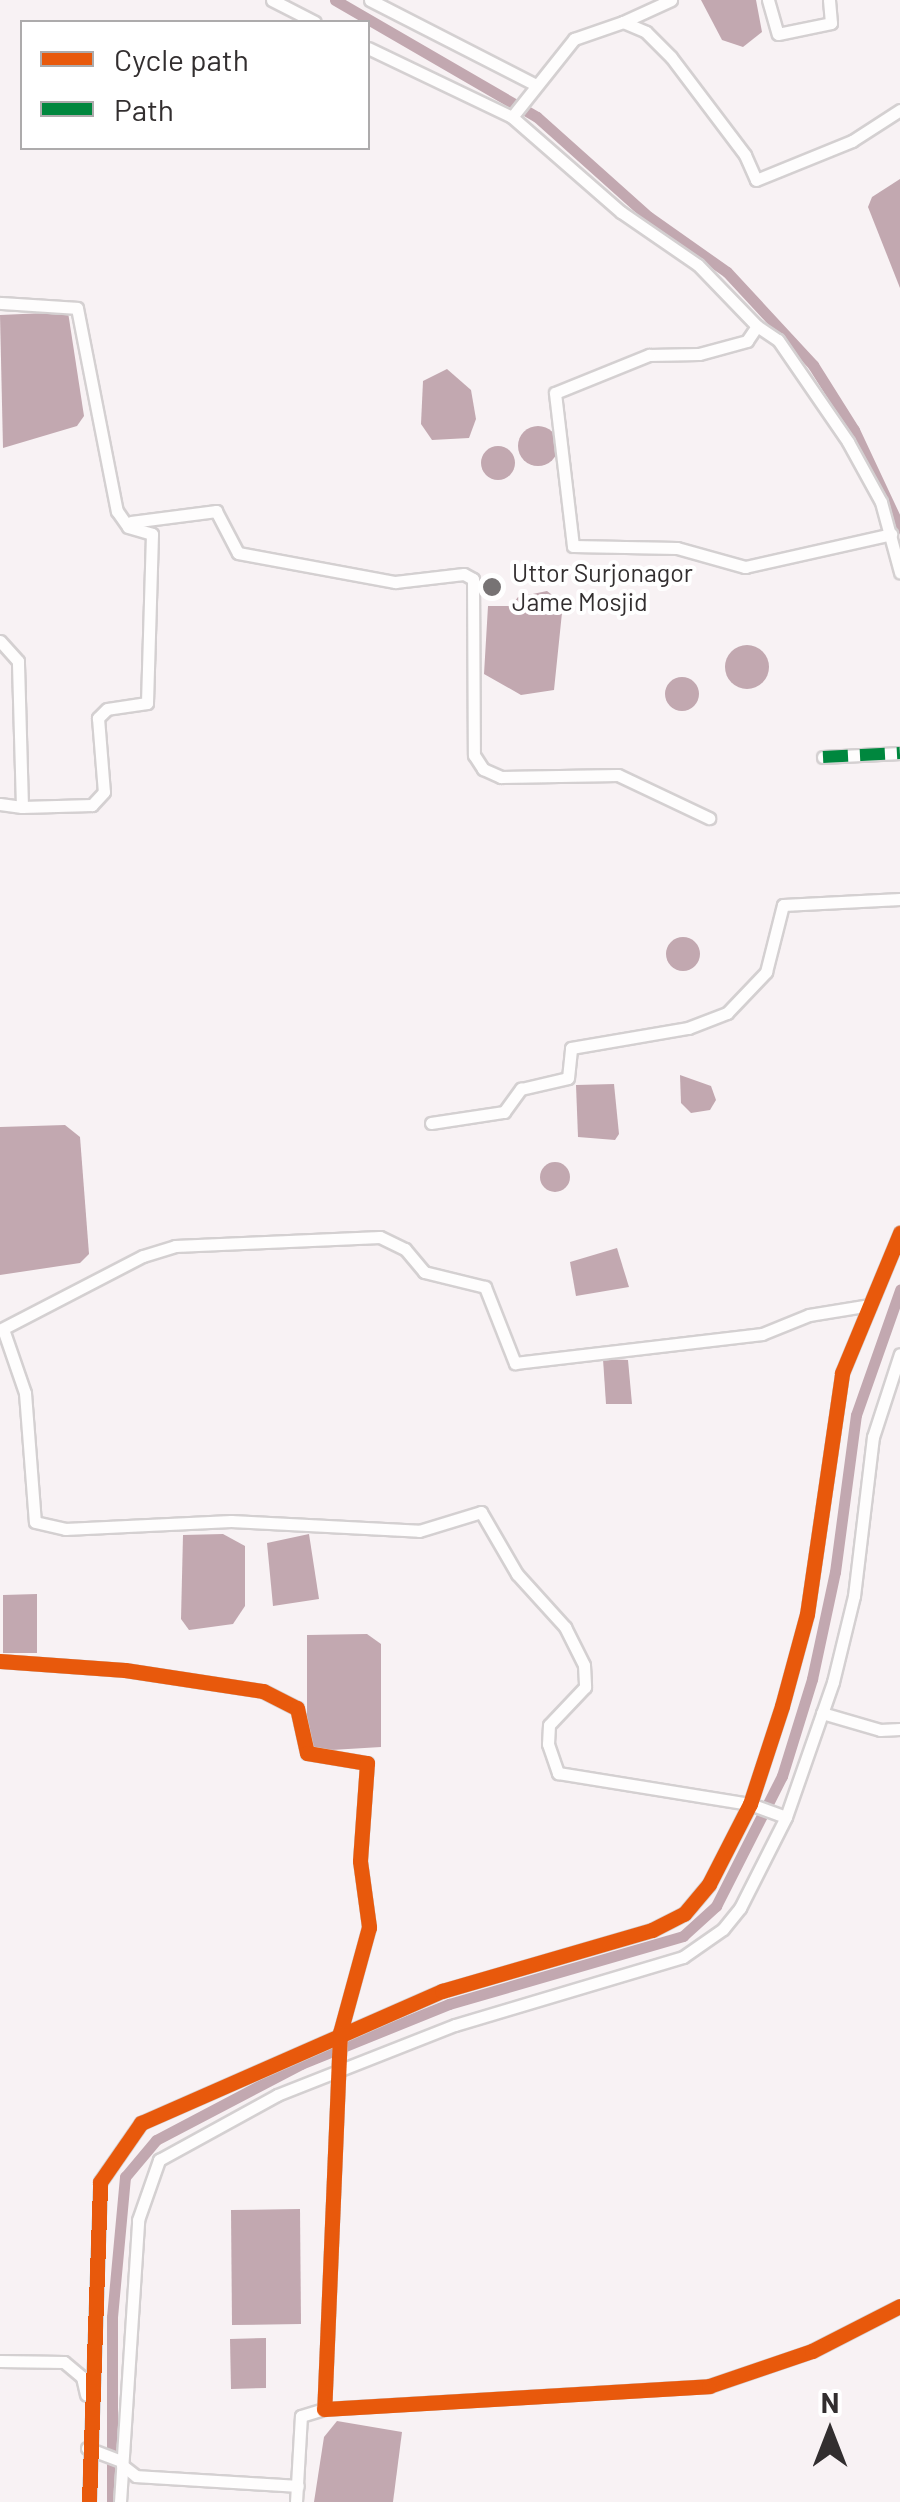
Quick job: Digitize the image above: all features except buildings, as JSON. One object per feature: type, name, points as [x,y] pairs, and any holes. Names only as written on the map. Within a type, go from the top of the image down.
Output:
[{"type":"street","points":[[272,0],[310,20]]},
{"type":"street","points":[[370,0],[534,84]]},
{"type":"street","points":[[512,117],[534,84],[574,38],[671,0]]},
{"type":"street","points":[[768,0],[778,34],[830,23],[830,0]]},
{"type":"street","points":[[622,22],[646,32],[672,57],[745,155],[756,180],[852,141],[900,110]]},
{"type":"street","points":[[370,49],[512,117],[621,212],[698,266],[757,326],[778,340],[821,396],[881,502],[900,572]]},
{"type":"street","points":[[0,303],[77,308],[96,428],[122,523]]},
{"type":"street","points":[[757,326],[747,340],[700,354],[649,355],[555,393],[573,546],[677,548],[746,567],[891,534]]},
{"type":"street","points":[[122,523],[216,511],[235,552],[395,582],[464,574],[473,580],[474,755],[483,769],[501,777],[618,775],[709,818]]},
{"type":"street","points":[[0,804],[81,808],[100,799],[98,718],[107,709],[147,703],[152,534],[122,523]]},
{"type":"street","points":[[0,642],[18,661],[22,806]]},
{"type":"street","points":[[823,758],[900,753]]},
{"type":"street","points":[[431,1123],[504,1112],[522,1089],[568,1078],[572,1048],[688,1028],[727,1012],[766,972],[783,906],[900,899]]},
{"type":"street","points":[[89,2502],[95,2452],[100,2182],[141,2123],[442,1991],[652,1930],[684,1914],[719,1868],[750,1804],[807,1614],[830,1425],[842,1373],[900,1232]]},
{"type":"street","points":[[786,1817],[750,1804],[558,1773],[548,1744],[550,1726],[585,1686],[584,1665],[564,1627],[517,1574],[482,1512],[419,1530],[232,1521],[64,1529],[34,1522],[25,1393],[2,1330],[143,1256],[176,1246],[380,1237],[406,1249],[424,1272],[486,1287],[515,1364],[762,1334],[809,1315],[870,1305]]},
{"type":"street","points":[[120,2502],[138,2220],[148,2177],[159,2160],[277,2095],[455,2024],[683,1957],[723,1929],[740,1908],[786,1817],[822,1712],[854,1596],[872,1438],[900,1354]]},
{"type":"street","points":[[0,1661],[243,1686],[297,1708],[307,1753],[367,1763],[360,1862],[369,1927],[340,2033],[324,2408]]},
{"type":"street","points":[[822,1712],[880,1730],[900,1729]]},
{"type":"street","points":[[296,2502],[301,2416],[324,2408],[710,2386],[812,2351],[900,2306]]},
{"type":"street","points":[[0,2362],[74,2366],[87,2400],[95,2452]]},
{"type":"street","points":[[95,2452],[120,2462],[136,2476],[298,2486]]},
{"type":"shaded area","points":[[701,0],[756,0],[762,32],[743,47],[722,40]]},
{"type":"shaded area","points":[[900,179],[900,288],[868,207],[872,197]]},
{"type":"shaded area","points":[[68,312],[84,416],[77,426],[3,448],[0,315]]},
{"type":"shaded area","points":[[447,369],[471,390],[476,419],[469,438],[432,440],[421,424],[423,381]]},
{"type":"shaded area","points":[[538,426],[552,432],[558,446],[552,460],[538,466],[524,460],[518,446],[524,432]]},
{"type":"shaded area","points":[[498,446],[510,451],[515,463],[510,475],[498,480],[486,475],[481,463],[486,451]]},
{"type":"shaded area","points":[[547,591],[563,603],[554,690],[521,695],[484,674],[488,606],[511,606],[518,597]]},
{"type":"shaded area","points":[[747,645],[762,652],[769,667],[762,682],[747,689],[732,682],[725,667],[732,652]]},
{"type":"shaded area","points":[[682,677],[694,682],[699,694],[694,706],[682,711],[670,706],[665,694],[670,682]]},
{"type":"shaded area","points":[[683,937],[695,942],[700,954],[695,966],[683,971],[671,966],[666,954],[671,942]]},
{"type":"shaded area","points":[[680,1075],[711,1086],[716,1100],[710,1110],[691,1113],[681,1103]]},
{"type":"shaded area","points":[[614,1084],[619,1134],[615,1140],[578,1137],[576,1085]]},
{"type":"shaded area","points":[[65,1125],[80,1137],[89,1254],[80,1263],[0,1275],[0,1127]]},
{"type":"shaded area","points":[[555,1162],[565,1167],[570,1177],[565,1187],[555,1192],[545,1187],[540,1177],[545,1167]]},
{"type":"shaded area","points":[[617,1248],[629,1287],[576,1296],[570,1262]]},
{"type":"shaded area","points":[[603,1359],[628,1360],[632,1404],[606,1404]]},
{"type":"shaded area","points":[[223,1534],[245,1546],[245,1606],[233,1624],[189,1630],[181,1619],[183,1535]]},
{"type":"shaded area","points":[[309,1534],[319,1599],[273,1606],[267,1543]]},
{"type":"shaded area","points":[[37,1594],[37,1653],[3,1653],[3,1595]]},
{"type":"shaded area","points":[[367,1634],[381,1644],[381,1747],[315,1751],[307,1733],[307,1635]]},
{"type":"shaded area","points":[[300,2209],[301,2324],[232,2325],[231,2210]]},
{"type":"shaded area","points":[[266,2338],[266,2388],[231,2389],[230,2339]]},
{"type":"shaded area","points":[[337,2421],[402,2432],[393,2502],[314,2502],[324,2437]]},
{"type":"waterway","points":[[335,0],[370,20]]},
{"type":"waterway","points":[[370,20],[537,117],[649,217],[727,272],[813,365],[854,430],[900,528]]},
{"type":"waterway","points":[[112,2502],[112,2317],[125,2177],[156,2140],[301,2064],[449,2004],[683,1936],[716,1906],[782,1776],[812,1679],[835,1572],[856,1415],[900,1290]]},
{"type":"marked path","points":[[823,757],[900,753]]},
{"type":"cycle path","points":[[89,2502],[100,2182],[141,2123],[442,1991],[652,1930],[684,1914],[709,1884],[750,1804],[782,1706],[807,1614],[842,1373],[900,1233]]},
{"type":"cycle path","points":[[0,1661],[125,1670],[263,1691],[297,1708],[307,1753],[367,1763],[360,1861],[369,1927],[340,2033],[324,2409],[709,2386],[812,2351],[900,2306]]},
{"type":"place","name":"Uttor Surjonagor Jame Mosjid","points":[[492,587]]}]
